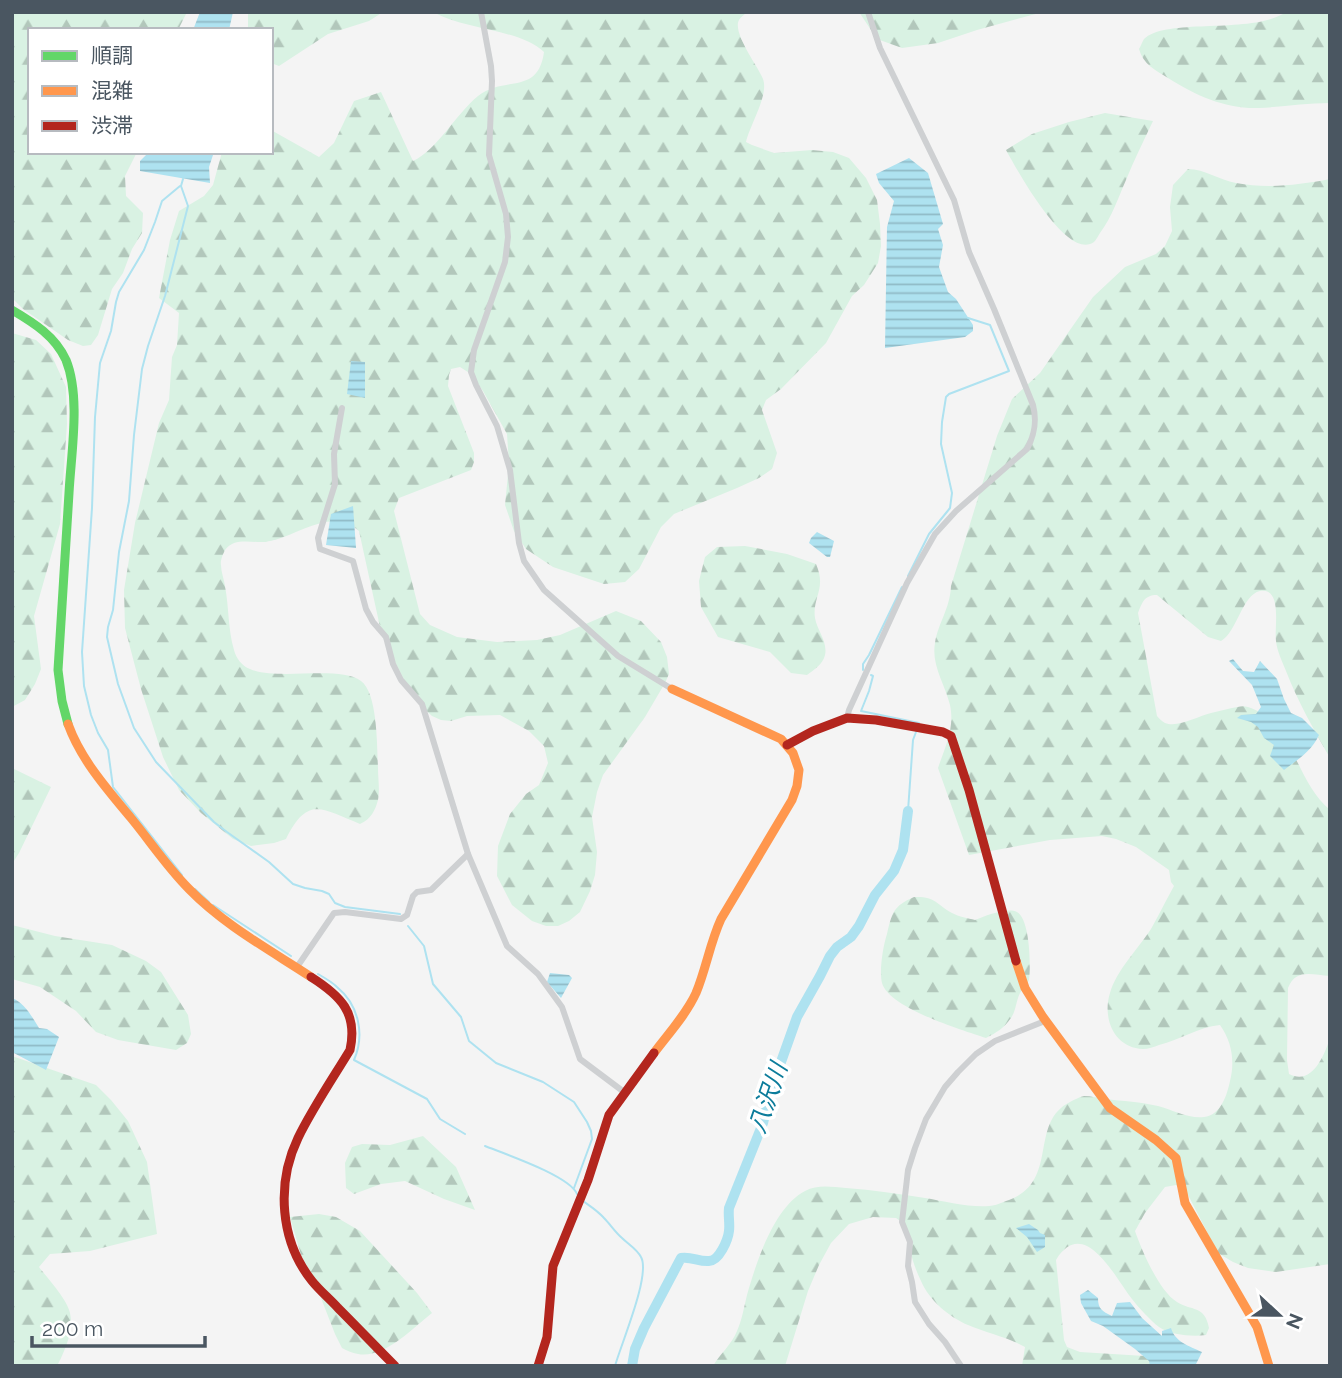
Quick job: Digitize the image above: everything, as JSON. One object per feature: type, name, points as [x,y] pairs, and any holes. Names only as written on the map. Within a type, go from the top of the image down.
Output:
[{"type":"street","points":[[481,12],[492,73],[489,155],[506,214],[508,237],[505,262],[474,350],[471,372],[505,450],[524,561],[544,590],[618,656],[672,689],[774,734],[793,753],[799,769],[798,784],[793,796],[768,843],[720,920],[699,986],[690,1005],[609,1115],[581,1200],[553,1266],[547,1337],[538,1366]]},
{"type":"street","points":[[847,718],[907,583],[928,544],[956,511],[1027,449],[1035,421],[1033,405],[968,252],[954,200],[880,48],[868,12]]},
{"type":"street","points":[[12,310],[48,335],[66,359],[72,376],[73,429],[58,670],[61,696],[71,732],[96,774],[195,895],[216,913],[338,996],[350,1013],[353,1034],[350,1050],[298,1138],[286,1170],[285,1222],[292,1247],[312,1281],[395,1366]]},
{"type":"street","points":[[342,408],[334,454],[335,484],[318,538],[320,549],[353,561],[366,609],[386,637],[401,680],[422,704],[468,854],[507,946],[538,974],[562,1007],[580,1059],[624,1092]]},
{"type":"street","points":[[787,745],[847,718],[876,720],[943,732],[951,736],[1019,973],[1033,1003],[1110,1108],[1165,1147],[1176,1158],[1185,1203],[1257,1328],[1269,1366]]},
{"type":"street","points":[[297,967],[334,913],[401,919],[407,915],[413,897],[418,892],[431,890],[468,854]]},
{"type":"street","points":[[961,1366],[915,1302],[908,1266],[910,1242],[902,1222],[908,1170],[926,1119],[958,1072],[976,1054],[995,1041],[1045,1021]]},
{"type":"green space","points":[[12,12],[187,12],[179,28],[28,28],[28,154],[136,154],[125,176],[126,196],[143,213],[142,233],[132,249],[123,273],[112,289],[98,335],[91,345],[83,346],[68,340],[23,309],[12,298]]},
{"type":"green space","points":[[248,12],[383,12],[369,21],[328,34],[279,66],[273,64],[273,28],[248,28]]},
{"type":"green space","points":[[433,12],[747,12],[739,20],[739,33],[764,86],[746,142],[774,153],[812,150],[833,152],[849,158],[866,178],[877,200],[880,224],[881,246],[878,263],[864,285],[852,296],[826,343],[781,389],[766,400],[762,410],[777,453],[772,469],[759,478],[674,514],[661,527],[639,569],[625,582],[604,584],[553,567],[526,549],[514,531],[505,505],[509,464],[507,434],[471,374],[460,367],[451,369],[448,386],[474,453],[471,470],[399,498],[394,511],[420,614],[430,625],[457,637],[497,642],[537,640],[560,635],[616,611],[641,621],[661,642],[667,657],[669,674],[665,683],[645,717],[603,775],[597,792],[592,817],[597,852],[590,891],[580,912],[558,926],[546,926],[532,921],[512,905],[497,876],[498,846],[510,814],[526,794],[539,785],[548,763],[544,746],[529,731],[500,715],[441,720],[419,704],[382,636],[359,531],[349,524],[328,522],[275,540],[233,543],[225,550],[221,570],[232,642],[236,656],[244,666],[276,674],[324,673],[351,676],[367,687],[376,722],[379,792],[374,811],[360,824],[317,809],[302,816],[286,839],[251,846],[233,839],[201,813],[179,790],[163,757],[125,628],[124,590],[135,523],[159,423],[169,400],[172,357],[177,345],[179,313],[159,298],[170,240],[179,211],[204,196],[213,185],[221,154],[273,154],[273,131],[319,157],[334,143],[354,101],[381,92],[413,161],[430,149],[478,96],[498,86],[527,80],[541,66],[544,52],[534,44]]},
{"type":"green space","points":[[859,12],[1043,12],[938,43],[902,48],[877,39]]},
{"type":"green space","points":[[1286,12],[1330,12],[1330,103],[1259,108],[1223,104],[1190,90],[1159,72],[1147,63],[1139,49],[1144,39],[1155,32],[1253,23]]},
{"type":"green space","points":[[1105,113],[1153,121],[1108,220],[1094,242],[1083,245],[1070,239],[1044,210],[1006,150],[1032,134]]},
{"type":"green space","points":[[1188,169],[1230,182],[1259,186],[1330,179],[1330,758],[1301,705],[1280,656],[1276,641],[1275,602],[1267,591],[1260,591],[1249,599],[1227,636],[1221,641],[1208,637],[1157,595],[1146,598],[1138,613],[1157,716],[1160,720],[1176,724],[1242,706],[1263,714],[1275,725],[1318,798],[1330,810],[1330,976],[1300,975],[1291,982],[1288,988],[1287,1060],[1289,1074],[1297,1077],[1310,1073],[1324,1053],[1330,1038],[1330,1264],[1276,1272],[1248,1268],[1233,1262],[1218,1253],[1188,1195],[1176,1185],[1165,1187],[1135,1231],[1158,1280],[1170,1297],[1204,1316],[1209,1328],[1206,1335],[1182,1335],[1159,1327],[1135,1302],[1098,1255],[1088,1247],[1077,1244],[1067,1248],[1056,1260],[1067,1347],[1080,1352],[1161,1357],[1170,1366],[1022,1366],[1025,1347],[961,1322],[947,1313],[929,1295],[915,1267],[903,1223],[896,1218],[873,1217],[849,1224],[831,1243],[808,1291],[785,1366],[713,1366],[737,1331],[755,1268],[775,1222],[794,1199],[805,1191],[815,1187],[830,1187],[886,1192],[966,1205],[994,1205],[1025,1191],[1034,1180],[1050,1124],[1057,1111],[1082,1096],[1158,1106],[1198,1117],[1215,1112],[1225,1098],[1232,1059],[1230,1045],[1220,1025],[1143,1049],[1124,1043],[1109,1021],[1108,1003],[1113,985],[1151,929],[1174,886],[1169,870],[1136,847],[1102,836],[1050,840],[969,855],[938,768],[948,737],[951,713],[935,659],[935,643],[997,436],[1012,399],[1040,373],[1093,297],[1125,267],[1156,254],[1165,246],[1172,231],[1170,207],[1173,185]]},
{"type":"green space","points":[[12,333],[36,340],[51,354],[66,387],[67,424],[60,524],[34,616],[41,669],[25,700],[12,707]]},
{"type":"green space","points":[[745,546],[787,554],[816,564],[820,587],[815,604],[815,618],[826,650],[822,661],[807,675],[791,673],[770,652],[718,637],[701,607],[699,581],[705,557],[717,547]]},
{"type":"green space","points":[[12,768],[51,787],[12,864]]},
{"type":"green space","points":[[914,897],[931,899],[955,914],[975,920],[1008,911],[1017,912],[1021,916],[1029,943],[1029,980],[1020,993],[1011,1018],[986,1038],[912,1009],[887,992],[882,983],[883,952],[892,915],[898,907]]},
{"type":"green space","points":[[12,925],[55,936],[112,945],[146,961],[161,972],[188,1015],[191,1034],[187,1043],[176,1050],[118,1040],[96,1032],[76,1011],[40,987],[12,979]]},
{"type":"green space","points":[[12,1056],[96,1085],[128,1121],[147,1162],[157,1234],[90,1251],[50,1254],[39,1267],[61,1295],[70,1313],[70,1333],[57,1366],[12,1366]]},
{"type":"green space","points":[[423,1136],[456,1167],[475,1210],[405,1181],[381,1184],[354,1194],[346,1188],[345,1163],[352,1147],[362,1144],[390,1145]]},
{"type":"green space","points":[[319,1214],[336,1217],[360,1231],[432,1313],[398,1341],[378,1352],[358,1354],[342,1348],[301,1255],[290,1217]]},
{"type":"water","points":[[200,12],[233,12],[229,28],[194,28]]},
{"type":"water","points":[[147,154],[213,154],[209,167],[210,183],[140,171],[140,161]]},
{"type":"water","points":[[909,158],[928,173],[943,224],[938,229],[943,245],[939,267],[948,292],[956,299],[973,325],[973,331],[965,337],[885,348],[887,227],[894,201],[879,183],[876,174]]},
{"type":"water","points":[[351,361],[365,362],[365,398],[347,394]]},
{"type":"water","points":[[353,506],[356,548],[326,545],[331,514]]},
{"type":"water","points":[[817,532],[834,541],[830,557],[809,543]]},
{"type":"water","points":[[1233,659],[1243,671],[1254,672],[1260,661],[1277,679],[1291,713],[1302,718],[1319,735],[1299,759],[1284,770],[1270,756],[1274,745],[1264,738],[1258,727],[1237,718],[1241,715],[1256,714],[1261,707],[1252,685],[1229,661]]},
{"type":"water","points":[[550,973],[569,975],[572,978],[561,998],[547,982]]},
{"type":"water","points":[[12,998],[24,1007],[39,1028],[47,1029],[59,1037],[46,1070],[12,1052]]},
{"type":"water","points":[[1029,1224],[1045,1235],[1045,1247],[1037,1252],[1027,1237],[1016,1228]]},
{"type":"water","points":[[1088,1290],[1098,1298],[1101,1309],[1112,1316],[1117,1303],[1130,1302],[1142,1318],[1162,1336],[1162,1331],[1171,1328],[1179,1340],[1202,1352],[1195,1366],[1150,1366],[1149,1361],[1135,1349],[1103,1326],[1091,1321],[1081,1303],[1080,1295]]},
{"type":"waterway","points":[[183,179],[181,186],[188,206],[165,296],[142,369],[129,501],[119,552],[113,610],[108,627],[107,637],[118,684],[134,728],[156,762],[214,822],[269,862],[293,884],[329,894],[335,903],[345,907],[400,914]]},
{"type":"waterway","points":[[180,186],[162,201],[144,250],[119,292],[111,331],[100,363],[82,652],[84,686],[91,715],[108,750],[113,787],[182,875]]},
{"type":"waterway","points":[[908,576],[929,534],[950,508],[952,493],[941,444],[946,397],[1009,371],[990,325],[968,318]]},
{"type":"waterway","points":[[863,670],[863,664],[902,587]]},
{"type":"waterway","points":[[871,675],[873,676],[869,691],[861,711],[919,723]]},
{"type":"waterway","points":[[908,811],[913,740],[916,732]]},
{"type":"waterway","name":"八沢川","points":[[632,1366],[635,1349],[644,1328],[681,1258],[713,1260],[725,1244],[729,1231],[729,1208],[763,1123],[771,1090],[797,1017],[830,956],[851,937],[875,895],[894,871],[903,850],[908,811]]},
{"type":"waterway","points":[[195,889],[209,902]]},
{"type":"waterway","points":[[213,905],[291,956]]},
{"type":"waterway","points":[[408,926],[424,946],[433,984],[461,1017],[469,1041],[496,1063],[543,1082],[574,1102],[587,1122],[592,1139],[574,1188]]},
{"type":"waterway","points":[[318,974],[333,983],[355,1011],[359,1041],[354,1060],[427,1099],[440,1119],[465,1134]]},
{"type":"waterway","points":[[485,1146],[550,1173],[572,1187],[577,1194]]},
{"type":"waterway","points":[[583,1201],[599,1213],[637,1252],[643,1266],[639,1294],[615,1366]]},
{"type":"traffic: fast","points":[[12,310],[50,337],[66,360],[71,375],[74,426],[58,670],[68,724]]},
{"type":"traffic: slow","points":[[654,1053],[692,1001],[721,919],[792,800],[799,770],[793,753],[781,739],[672,689]]},
{"type":"traffic: slow","points":[[68,724],[95,774],[189,889],[232,926],[311,977]]},
{"type":"traffic: slow","points":[[1016,961],[1025,988],[1043,1017],[1110,1108],[1156,1140],[1176,1158],[1185,1203],[1257,1327],[1269,1366]]},
{"type":"traffic: jam","points":[[787,745],[847,718],[876,720],[943,732],[951,736],[969,790],[1016,961]]},
{"type":"traffic: jam","points":[[311,977],[331,991],[345,1007],[352,1026],[352,1037],[350,1050],[310,1116],[291,1156],[284,1193],[288,1230],[293,1248],[312,1281],[395,1366]]},
{"type":"traffic: jam","points":[[538,1366],[547,1337],[553,1266],[588,1180],[609,1115],[654,1053]]}]
